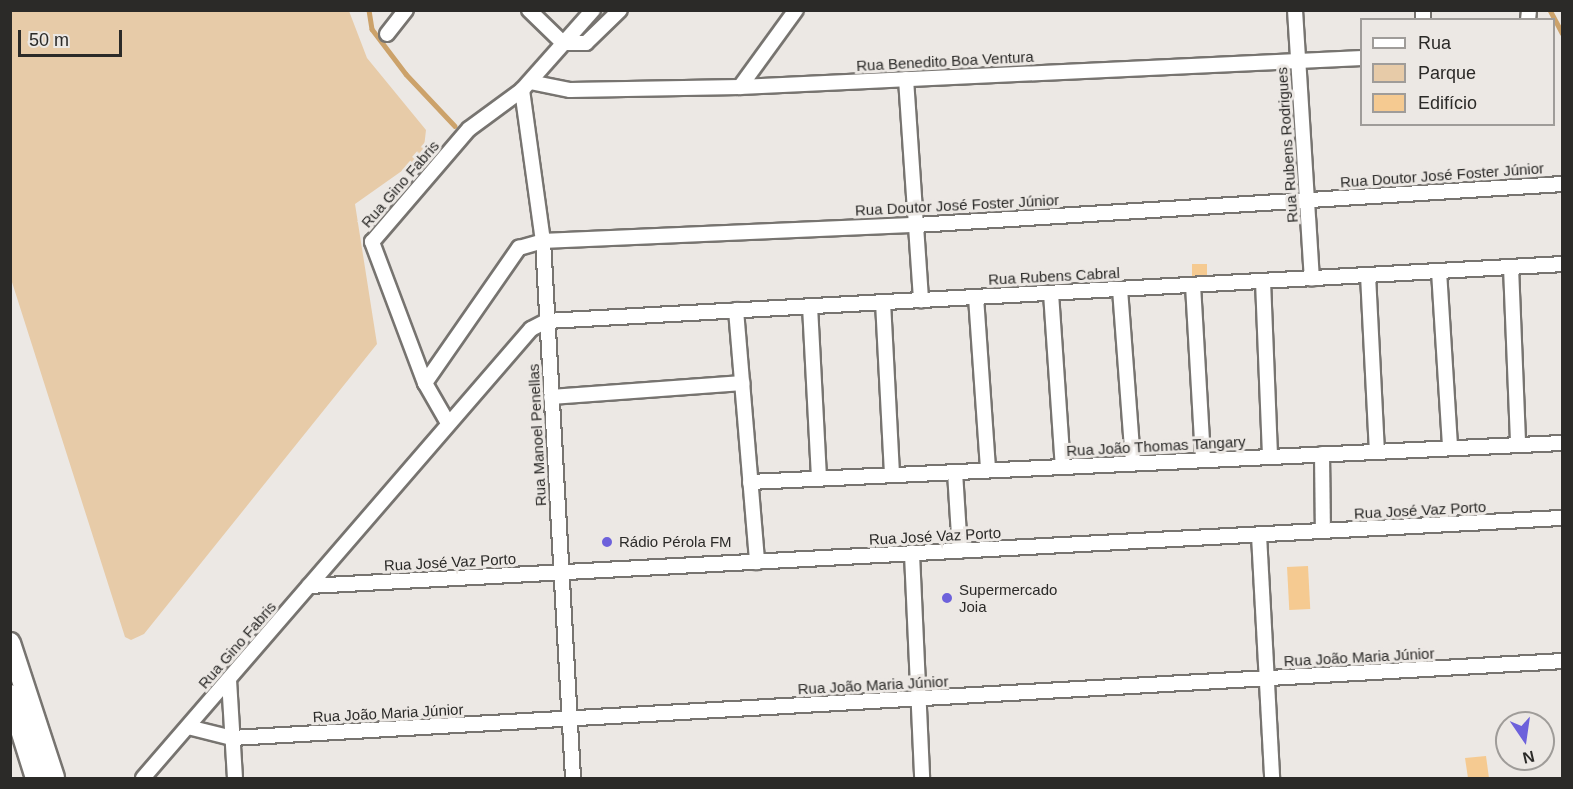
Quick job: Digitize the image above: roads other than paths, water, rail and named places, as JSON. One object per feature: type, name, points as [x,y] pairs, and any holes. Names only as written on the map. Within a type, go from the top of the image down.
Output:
[{"type":"street","points":[[387,34],[406,10]]},
{"type":"street","points":[[529,10],[563,43],[595,38],[620,10]]},
{"type":"street","name":"Rua Gino Fabris","points":[[448,423],[425,383],[372,242],[469,129],[526,86],[593,10]]},
{"type":"street","points":[[740,87],[796,10]]},
{"type":"street","name":"Rua Rubens Rodrigues","points":[[1295,10],[1311,278]]},
{"type":"street","name":"Rua Benedito Boa Ventura","points":[[526,86],[570,90],[740,87],[1360,58]]},
{"type":"street","points":[[906,79],[921,300]]},
{"type":"street","name":"Rua Manoel Penellas","points":[[526,86],[543,241],[573,778]]},
{"type":"street","name":"Rua Doutor José Foster Júnior","points":[[425,383],[519,248],[543,241],[916,225],[1563,184]]},
{"type":"street","name":"Rua Rubens Cabral","points":[[547,321],[1563,264]]},
{"type":"street","points":[[1511,267],[1518,445]]},
{"type":"street","points":[[1439,271],[1450,448]]},
{"type":"street","points":[[1368,275],[1377,452]]},
{"type":"street","points":[[1263,281],[1270,457]]},
{"type":"street","points":[[1193,285],[1203,460]]},
{"type":"street","points":[[1120,289],[1133,463]]},
{"type":"street","points":[[1051,293],[1063,466]]},
{"type":"street","points":[[976,297],[988,470]]},
{"type":"street","points":[[883,302],[892,475]]},
{"type":"street","points":[[810,306],[819,478]]},
{"type":"street","points":[[736,310],[757,562]]},
{"type":"street","name":"Rua Gino Fabris","points":[[143,778],[531,328],[547,321]]},
{"type":"street","points":[[551,397],[742,383]]},
{"type":"street","name":"Rua João Thomas Tangary","points":[[750,482],[1563,443]]},
{"type":"street","points":[[1322,454],[1323,531]]},
{"type":"street","points":[[955,472],[960,551]]},
{"type":"street","name":"Rua José Vaz Porto","points":[[309,586],[1563,518]]},
{"type":"street","points":[[1259,535],[1272,778]]},
{"type":"street","points":[[912,554],[922,778]]},
{"type":"street","points":[[10,643],[54,778]]},
{"type":"street","name":"Rua João Maria Júnior","points":[[188,727],[232,738],[1563,661]]},
{"type":"street","points":[[229,680],[235,778]]},
{"type":"street","points":[[10,696],[36,778]]},
{"type":"waterway","points":[[369,10],[372,29],[406,74],[455,126]]},
{"type":"waterway","points":[[1550,10],[1554,18]]},
{"type":"waterway","points":[[1555,20],[1562,33]]},
{"type":"place","name":"Rádio Pérola FM","points":[[607,542]]},
{"type":"place","name":"Supermercado Joia","points":[[947,598]]}]
